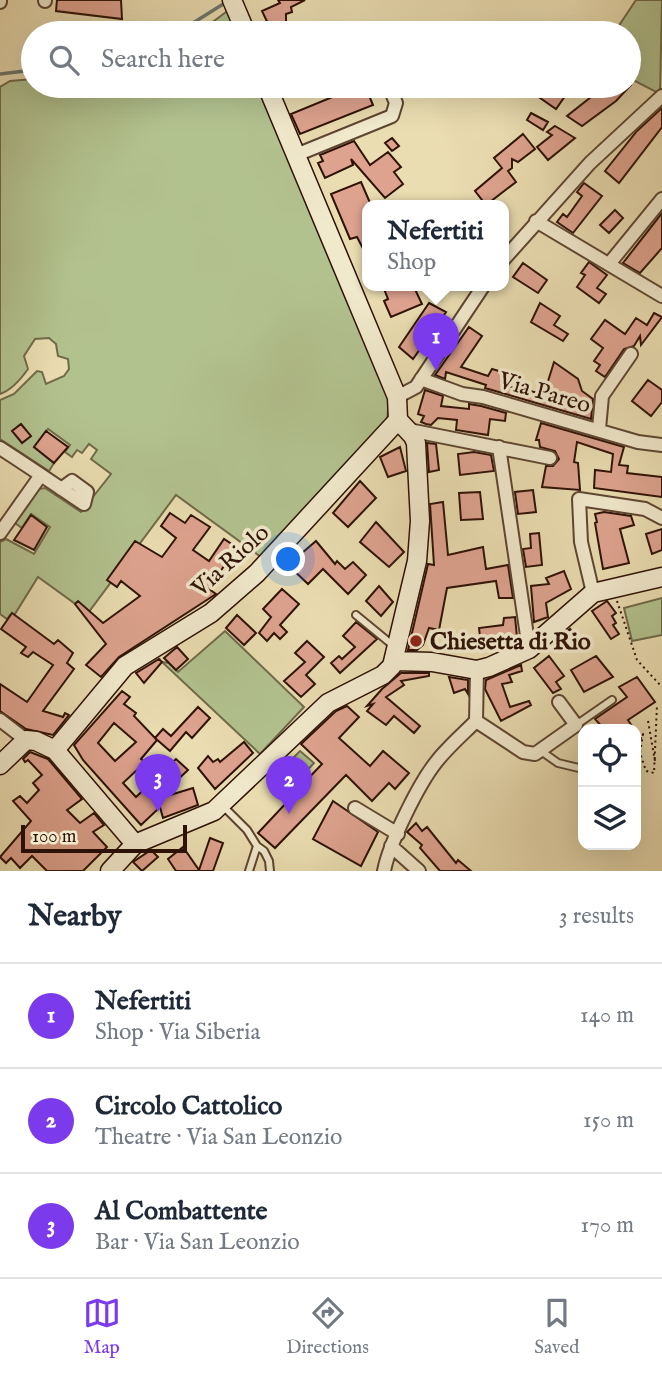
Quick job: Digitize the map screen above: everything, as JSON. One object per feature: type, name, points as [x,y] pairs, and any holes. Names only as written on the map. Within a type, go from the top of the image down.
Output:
[{"type":"street","points":[[233,3],[241,21]]},
{"type":"street","points":[[509,253],[618,135],[662,96]]},
{"type":"street","points":[[110,871],[135,844],[205,816],[222,805],[328,703],[383,675],[396,655],[417,561],[420,521],[415,443],[403,425],[397,397],[272,98]]},
{"type":"street","points":[[296,155],[392,116],[396,103],[394,98]]},
{"type":"street","points":[[608,264],[662,199]]},
{"type":"street","points":[[536,221],[662,296]]},
{"type":"street","points":[[397,397],[409,392],[421,379],[480,291]]},
{"type":"street","points":[[599,429],[603,396],[631,354]]},
{"type":"street","name":"Via Pareo","points":[[421,379],[462,394],[501,401],[599,429],[661,443]]},
{"type":"street","points":[[403,425],[550,458]]},
{"type":"street","name":"Via Riolo","points":[[55,750],[125,666],[211,613],[257,573],[403,425]]},
{"type":"street","points":[[499,447],[529,649]]},
{"type":"street","points":[[0,448],[61,489]]},
{"type":"street","points":[[0,533],[41,475]]},
{"type":"street","points":[[593,593],[581,542],[579,499],[645,509],[662,518]]},
{"type":"street","points":[[396,655],[477,670],[529,649],[593,593],[662,577]]},
{"type":"street","points":[[384,871],[391,846],[437,761],[476,721],[477,670]]},
{"type":"street","points":[[476,721],[529,755],[576,725],[559,702]]},
{"type":"street","points":[[0,720],[26,740],[36,741],[55,750],[135,844]]},
{"type":"street","points":[[0,765],[26,740]]},
{"type":"street","points":[[355,808],[398,834]]},
{"type":"street","points":[[391,846],[419,871]]},
{"type":"lane","points":[[356,615],[396,655]]},
{"type":"lane","points":[[576,725],[612,700]]},
{"type":"lane","points":[[540,750],[558,763],[578,768]]},
{"type":"lane","points":[[222,805],[251,834],[257,846],[266,854],[270,871]]},
{"type":"lane","points":[[249,871],[257,846]]},
{"type":"path","points":[[612,587],[637,660],[662,687]]},
{"type":"path","points":[[641,757],[644,769],[653,774],[656,766],[657,705]]},
{"type":"path","points":[[648,721],[656,766]]},
{"type":"path","points":[[641,738],[643,734],[641,747]]},
{"type":"green space","points":[[636,0],[662,0],[660,94],[641,84],[641,21],[622,21]]},
{"type":"green space","points":[[230,9],[235,21],[214,21]]},
{"type":"green space","points":[[21,80],[21,98],[267,98],[389,397],[387,423],[261,557],[176,495],[88,613],[38,577],[13,617],[10,615],[7,619],[0,614],[0,542],[6,539],[34,554],[50,527],[31,514],[22,528],[15,523],[39,489],[45,488],[81,512],[111,474],[91,459],[97,450],[89,444],[82,453],[77,450],[72,457],[65,452],[70,445],[48,429],[34,447],[54,463],[49,471],[0,439],[0,400],[14,394],[37,371],[42,372],[46,384],[64,376],[69,369],[68,359],[58,356],[56,344],[49,338],[35,339],[24,356],[28,369],[12,387],[0,394],[0,87],[10,81]]},
{"type":"green space","points":[[662,598],[662,635],[632,641],[624,608]]},
{"type":"green space","points":[[225,631],[304,707],[260,754],[162,662],[169,663],[178,672]]},
{"type":"green space","points":[[300,751],[314,763],[301,777],[287,764]]},
{"type":"building","points":[[57,0],[121,0],[122,19],[56,11]]},
{"type":"building","points":[[278,0],[305,0],[291,7],[292,12],[286,14],[286,21],[267,21],[262,11],[280,3]]},
{"type":"building","points":[[330,98],[370,98],[373,105],[300,134],[291,114]]},
{"type":"building","points":[[540,98],[564,98],[556,109]]},
{"type":"building","points":[[590,98],[619,98],[582,126],[567,116]]},
{"type":"building","points":[[662,108],[662,127],[619,183],[605,171],[637,131]]},
{"type":"building","points":[[531,113],[548,122],[543,130],[527,120]]},
{"type":"building","points":[[555,126],[575,138],[548,160],[537,147],[552,135],[547,132]]},
{"type":"building","points":[[523,134],[535,149],[518,162],[512,159],[512,168],[508,171],[516,182],[493,200],[482,200],[475,191],[502,168],[494,158]]},
{"type":"building","points":[[392,138],[399,146],[392,151],[385,143]]},
{"type":"building","points":[[354,141],[370,165],[388,152],[401,167],[394,172],[403,184],[385,198],[351,159],[353,165],[325,178],[318,163],[323,161],[320,155]]},
{"type":"building","points":[[361,182],[369,200],[362,200],[362,247],[357,237],[350,239],[331,194]]},
{"type":"building","points":[[584,183],[602,196],[573,233],[557,222],[563,214],[567,217],[582,196],[577,192]]},
{"type":"building","points":[[615,210],[623,218],[609,233],[600,225]]},
{"type":"building","points":[[662,213],[662,248],[640,273],[623,263]]},
{"type":"building","points":[[589,262],[607,275],[597,288],[606,294],[599,303],[577,287],[585,275],[581,273]]},
{"type":"building","points":[[523,263],[547,280],[538,293],[513,277]]},
{"type":"building","points":[[385,291],[416,291],[422,304],[391,317],[384,301],[388,299]]},
{"type":"building","points":[[429,303],[446,312],[413,359],[399,347]]},
{"type":"building","points":[[540,303],[560,316],[554,325],[568,334],[563,341],[531,322]]},
{"type":"building","points":[[654,313],[662,317],[641,345],[640,336],[634,346],[624,349],[605,377],[596,371],[600,365],[594,361],[603,348],[591,339],[605,320],[625,334],[636,318],[647,325]]},
{"type":"building","points":[[469,327],[482,336],[461,367],[488,376],[492,369],[509,374],[506,386],[544,394],[554,362],[578,379],[582,391],[593,399],[591,419],[485,388],[486,385],[446,372],[445,379],[435,375]]},
{"type":"building","points":[[648,380],[662,390],[662,402],[651,416],[632,401]]},
{"type":"building","points":[[425,390],[443,396],[441,406],[469,409],[469,404],[481,406],[506,413],[505,421],[490,419],[488,435],[456,430],[457,420],[438,418],[431,425],[426,424],[421,422],[424,416],[418,414]]},
{"type":"building","points":[[541,423],[624,447],[619,465],[628,466],[627,473],[662,477],[662,497],[594,488],[595,470],[611,472],[613,454],[577,442],[574,462],[578,463],[580,490],[542,487],[546,466],[553,466],[559,459],[555,451],[540,447],[539,440],[536,440]]},
{"type":"building","points":[[21,424],[31,436],[22,443],[12,431]]},
{"type":"building","points":[[46,431],[68,447],[54,463],[34,447]]},
{"type":"building","points":[[427,443],[436,444],[439,470],[429,472]]},
{"type":"building","points":[[400,447],[406,471],[388,477],[380,457]]},
{"type":"building","points":[[474,452],[491,455],[494,471],[460,475],[458,454]]},
{"type":"building","points":[[360,481],[376,498],[348,527],[333,513]]},
{"type":"building","points":[[533,490],[536,512],[518,514],[515,492]]},
{"type":"building","points":[[480,492],[483,519],[461,520],[459,493]]},
{"type":"building","points":[[443,502],[448,555],[483,547],[486,569],[508,565],[513,598],[499,598],[496,581],[447,588],[439,630],[429,628],[423,645],[417,650],[408,650],[428,564],[434,565],[430,504]]},
{"type":"building","points":[[604,512],[631,516],[634,525],[620,529],[629,563],[603,569],[595,514]]},
{"type":"building","points":[[170,513],[185,523],[191,515],[210,527],[193,550],[209,561],[224,539],[242,551],[229,570],[224,566],[209,589],[216,594],[119,657],[101,677],[86,665],[106,644],[75,604],[78,601],[103,623],[140,596],[121,581],[117,587],[107,580],[135,541],[162,557],[176,538],[161,526]]},
{"type":"building","points":[[31,515],[47,527],[34,550],[14,540]]},
{"type":"building","points":[[376,522],[404,552],[389,567],[360,542]]},
{"type":"building","points":[[662,529],[662,550],[652,554],[646,534]]},
{"type":"building","points":[[539,533],[542,565],[526,567],[523,549],[531,548],[530,534]]},
{"type":"building","points":[[316,541],[335,564],[337,561],[345,569],[353,562],[366,575],[348,594],[323,569],[308,584],[288,565]]},
{"type":"building","points":[[564,571],[571,589],[546,603],[548,617],[534,622],[531,586],[549,584],[546,578]]},
{"type":"building","points":[[379,586],[393,602],[381,616],[366,601]]},
{"type":"building","points":[[282,589],[299,604],[280,625],[287,632],[280,639],[274,633],[267,641],[259,633],[271,617],[263,609]]},
{"type":"building","points":[[607,601],[616,613],[612,616],[616,623],[613,625],[619,634],[611,639],[592,611]]},
{"type":"building","points":[[12,613],[54,644],[58,640],[73,653],[67,663],[74,669],[43,711],[63,717],[65,713],[69,715],[53,735],[26,729],[0,711],[0,684],[27,702],[53,665],[33,652],[28,657],[21,653],[26,647],[1,629]]},
{"type":"building","points":[[237,615],[256,633],[244,645],[226,628]]},
{"type":"building","points":[[515,617],[517,637],[481,645],[479,628],[503,625],[504,618]]},
{"type":"building","points":[[356,622],[377,639],[340,673],[331,663],[339,656],[342,659],[355,647],[343,636]]},
{"type":"building","points":[[570,629],[577,637],[561,650],[554,642]]},
{"type":"building","points":[[307,641],[324,657],[306,675],[315,684],[301,697],[284,681],[305,662],[295,653]]},
{"type":"building","points":[[177,647],[188,659],[176,670],[164,658]]},
{"type":"building","points":[[549,656],[564,676],[556,682],[561,689],[553,693],[534,668]]},
{"type":"building","points":[[596,656],[613,677],[584,692],[571,670]]},
{"type":"building","points":[[159,659],[162,662],[144,683],[136,673]]},
{"type":"building","points":[[521,665],[522,671],[509,675],[512,682],[502,684],[510,707],[529,701],[531,705],[501,721],[485,689],[486,680]]},
{"type":"building","points":[[401,673],[429,673],[429,676],[401,681],[404,685],[386,697],[420,726],[414,733],[394,716],[386,725],[367,711],[373,704],[367,706],[382,689]]},
{"type":"building","points":[[449,677],[468,680],[468,694],[465,689],[454,693]]},
{"type":"building","points":[[637,677],[655,702],[628,720],[631,724],[600,724],[595,719],[627,697],[619,687]]},
{"type":"building","points":[[122,691],[130,697],[124,704],[136,713],[134,716],[157,740],[141,759],[159,775],[176,759],[188,770],[171,786],[175,789],[170,795],[193,788],[198,805],[163,818],[160,807],[141,825],[83,760],[74,745]],"holes":[[[114,723],[136,742],[115,761],[98,743]],[[139,768],[153,781],[136,797],[123,783]]]},
{"type":"building","points":[[347,706],[359,717],[339,738],[370,766],[383,751],[409,773],[395,789],[389,783],[372,801],[346,775],[275,848],[258,833],[289,800],[293,793],[288,788],[296,779],[302,785],[322,764],[301,744],[336,711]]},
{"type":"building","points":[[198,707],[210,718],[192,738],[186,732],[170,751],[155,738],[163,729],[171,736]]},
{"type":"building","points":[[244,742],[253,753],[215,789],[198,768],[208,756],[213,762],[218,759],[220,762]]},
{"type":"building","points":[[30,752],[48,759],[82,799],[67,810],[80,823],[94,813],[104,825],[93,832],[107,847],[83,871],[47,871],[32,856],[20,868],[11,858],[6,863],[0,857],[31,821],[13,801],[20,796],[27,803],[39,790],[33,783],[42,775],[28,760],[25,762],[23,759]]},
{"type":"building","points":[[333,801],[378,832],[361,866],[313,839]]},
{"type":"building","points":[[416,823],[422,831],[427,827],[456,863],[458,860],[471,871],[440,871],[420,848],[422,845],[407,832]]},
{"type":"building","points":[[210,838],[223,843],[213,871],[176,871],[168,859],[183,847],[199,870]]},
{"type":"building","points":[[151,850],[158,857],[142,871],[133,862]]},
{"type":"waterway","points":[[196,21],[228,1]]},
{"type":"waterway","points":[[0,74],[21,71]]},
{"type":"place","name":"Nefertiti","points":[[436,371]]},
{"type":"place","name":"Chiesetta di Rio","points":[[416,641]]},
{"type":"place","name":"Al Combattente","points":[[158,812]]},
{"type":"place","name":"Circolo Cattolico","points":[[289,814]]}]
